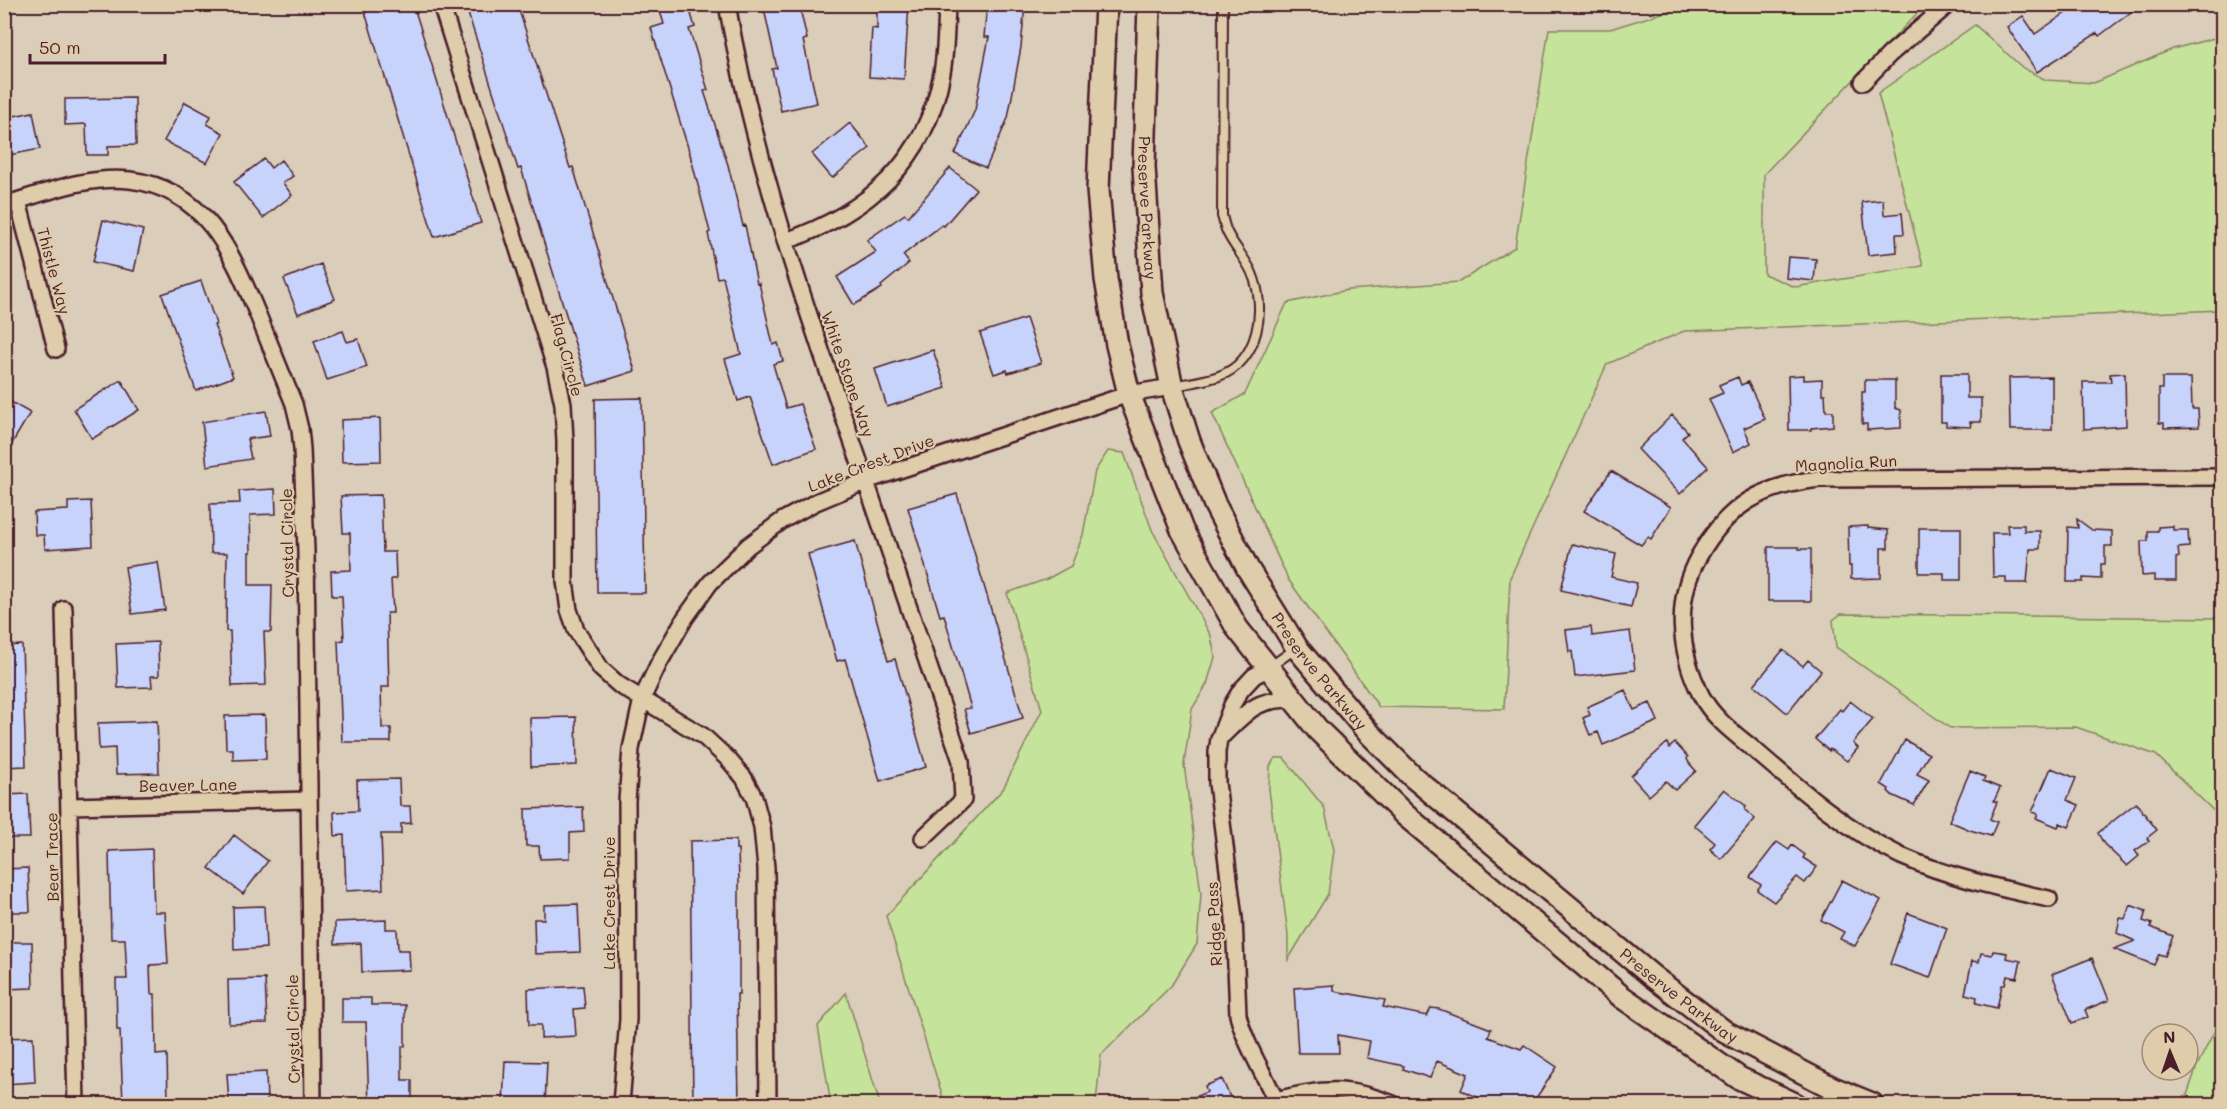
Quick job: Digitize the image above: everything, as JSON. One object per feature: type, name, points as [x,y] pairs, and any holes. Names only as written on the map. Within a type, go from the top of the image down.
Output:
[{"type":"street","name":"Flag Circle","points":[[441,4],[555,367],[563,404],[565,581],[569,610],[576,630],[601,669],[619,685],[704,736],[744,778],[754,797],[762,827],[766,868],[768,1104]]},
{"type":"street","name":"White Stone Way","points":[[727,4],[747,98],[786,241],[961,761],[963,800],[923,838]]},
{"type":"street","points":[[786,241],[825,226],[867,200],[892,177],[911,153],[926,125],[938,91],[943,63],[947,4]]},
{"type":"street","name":"Preserve Parkway","points":[[1106,4],[1098,190],[1106,279],[1117,345],[1129,394],[1182,530],[1237,628],[1318,730],[1405,815],[1622,997],[1739,1078],[1795,1104]]},
{"type":"street","name":"Preserve Parkway","points":[[1149,4],[1144,167],[1152,293],[1172,387],[1189,441],[1215,505],[1248,569],[1297,648],[1367,731],[1413,777],[1652,976],[1725,1032],[1833,1088],[1872,1104]]},
{"type":"street","points":[[1863,82],[1890,54],[1949,4]]},
{"type":"street","name":"Crystal Circle","points":[[11,203],[77,184],[129,180],[172,193],[188,202],[207,219],[219,234],[240,272],[294,404],[300,429],[306,551],[313,1104]]},
{"type":"street","name":"Thistle Way","points":[[11,203],[56,349]]},
{"type":"street","name":"Lake Crest Drive","points":[[621,1104],[628,1019],[627,801],[632,749],[642,699],[659,663],[685,618],[710,583],[748,546],[783,520],[816,502],[866,481],[1129,394],[1172,387]]},
{"type":"street","name":"Magnolia Run","points":[[2049,899],[1981,885],[1937,871],[1867,837],[1832,814],[1728,728],[1701,696],[1687,659],[1683,639],[1683,598],[1695,564],[1718,526],[1730,514],[1760,495],[1792,483],[1831,479],[2223,477]]},
{"type":"street","name":"Bear Trace","points":[[64,609],[75,1104]]},
{"type":"street","name":"Ridge Pass","points":[[1269,668],[1254,676],[1240,690],[1219,739],[1217,783],[1232,895],[1238,1015],[1242,1032],[1276,1102],[1315,1091],[1331,1090],[1368,1095],[1393,1104]]},
{"type":"street","points":[[1219,739],[1249,710],[1272,699],[1294,699]]},
{"type":"street","name":"Beaver Lane","points":[[69,806],[308,800]]},
{"type":"lane","points":[[1172,387],[1220,375],[1242,361],[1254,343],[1259,316],[1259,296],[1252,274],[1228,233],[1222,216],[1223,4]]},
{"type":"lane","points":[[1269,668],[1297,648]]},
{"type":"green space","points":[[1688,5],[1925,5],[1764,174],[1764,274],[1795,287],[1923,266],[1878,93],[1975,25],[2023,68],[2046,80],[2094,83],[2173,49],[2222,36],[2222,310],[1684,331],[1607,364],[1510,578],[1504,709],[1379,707],[1288,579],[1212,413],[1245,394],[1287,303],[1348,290],[1459,282],[1515,247],[1549,29],[1610,29]]},
{"type":"green space","points":[[1108,451],[1124,453],[1152,530],[1211,636],[1215,657],[1207,684],[1192,709],[1184,764],[1201,894],[1197,944],[1171,986],[1101,1055],[1096,1102],[1098,1104],[945,1104],[886,916],[1003,789],[1042,710],[1007,593],[1047,579],[1071,566],[1083,535],[1095,471]]},
{"type":"green space","points":[[1841,614],[2222,618],[2222,819],[2156,755],[2076,727],[1950,728],[1836,647],[1833,620]]},
{"type":"green space","points":[[1275,758],[1284,758],[1324,807],[1334,850],[1328,894],[1288,960],[1288,935],[1269,789],[1270,766]]},
{"type":"green space","points":[[846,993],[880,1104],[831,1104],[818,1026]]},
{"type":"green space","points":[[2222,1016],[2222,1104],[2184,1104],[2192,1082],[2200,1082],[2200,1060]]},
{"type":"building","points":[[391,4],[413,4],[481,223],[434,237],[365,12]]},
{"type":"building","points":[[465,4],[517,4],[570,168],[573,167],[635,371],[588,386],[521,168],[518,169]]},
{"type":"building","points":[[658,4],[688,4],[695,27],[689,29],[708,90],[704,91],[728,165],[743,226],[745,225],[773,345],[778,343],[783,361],[773,364],[786,408],[800,404],[816,449],[773,464],[750,397],[738,401],[725,359],[741,354],[723,277],[717,278],[708,233],[710,232],[690,154],[651,28],[664,24]]},
{"type":"building","points":[[763,4],[799,4],[807,39],[803,40],[817,103],[781,111],[772,69],[777,68]]},
{"type":"building","points":[[877,4],[909,4],[904,79],[869,77],[872,28],[877,29]]},
{"type":"building","points":[[987,4],[1025,4],[1021,47],[1008,118],[986,168],[955,154],[975,110],[989,37],[984,37]]},
{"type":"building","points":[[2079,4],[2142,4],[2099,36],[2097,33],[2037,72],[2007,27],[2023,16],[2035,34]]},
{"type":"building","points":[[135,98],[136,145],[108,146],[108,155],[87,155],[86,124],[65,125],[65,99]]},
{"type":"building","points":[[185,102],[211,116],[207,124],[223,133],[207,163],[164,141]]},
{"type":"building","points":[[33,112],[40,149],[4,156],[4,118]]},
{"type":"building","points":[[850,123],[870,148],[832,178],[812,154]]},
{"type":"building","points":[[264,159],[271,168],[281,160],[293,176],[283,183],[292,195],[263,218],[234,182]]},
{"type":"building","points":[[950,168],[976,189],[944,226],[942,225],[903,255],[909,263],[881,286],[882,288],[854,305],[837,277],[876,252],[867,240],[905,214],[908,217]]},
{"type":"building","points":[[1883,200],[1884,215],[1902,213],[1904,234],[1896,234],[1897,252],[1868,255],[1862,202]]},
{"type":"building","points":[[103,220],[143,230],[134,271],[93,262]]},
{"type":"building","points":[[1788,257],[1816,259],[1814,281],[1786,278]]},
{"type":"building","points":[[321,264],[335,299],[298,314],[284,279]]},
{"type":"building","points":[[201,281],[233,377],[196,391],[162,294]]},
{"type":"building","points":[[1026,318],[1041,363],[1008,373],[1007,370],[994,374],[980,333]]},
{"type":"building","points":[[343,331],[347,342],[358,339],[367,367],[327,380],[314,341]]},
{"type":"building","points":[[933,350],[946,388],[887,407],[875,369]]},
{"type":"building","points":[[2125,373],[2126,426],[2084,429],[2083,382],[2111,382],[2110,374]]},
{"type":"building","points":[[1941,374],[1967,374],[1967,398],[1981,398],[1981,422],[1970,422],[1971,427],[1946,426],[1946,422],[1941,422]]},
{"type":"building","points":[[1804,375],[1804,380],[1822,379],[1822,394],[1825,394],[1826,411],[1833,411],[1833,426],[1811,428],[1811,430],[1789,430],[1788,376]]},
{"type":"building","points":[[1738,377],[1741,385],[1748,382],[1765,419],[1744,428],[1751,443],[1733,452],[1709,399],[1723,393],[1719,385]]},
{"type":"building","points":[[2052,377],[2052,430],[2010,430],[2009,378]]},
{"type":"building","points":[[2162,378],[2191,378],[2192,409],[2198,409],[2199,427],[2164,428],[2164,423],[2159,423],[2159,389],[2162,389]]},
{"type":"building","points":[[121,380],[139,410],[92,439],[74,409]]},
{"type":"building","points":[[1865,380],[1895,380],[1895,408],[1901,410],[1901,428],[1867,430],[1867,424],[1862,424],[1862,392],[1865,392]]},
{"type":"building","points":[[4,398],[30,413],[4,457]]},
{"type":"building","points":[[642,398],[645,593],[597,593],[595,399]]},
{"type":"building","points":[[266,411],[270,436],[247,439],[251,459],[207,466],[202,422]]},
{"type":"building","points":[[1672,415],[1688,432],[1682,438],[1708,467],[1680,494],[1638,449]]},
{"type":"building","points":[[380,418],[381,461],[342,462],[341,420]]},
{"type":"building","points":[[1611,471],[1671,507],[1651,539],[1648,537],[1641,545],[1584,511]]},
{"type":"building","points":[[275,489],[276,514],[250,515],[249,585],[272,585],[271,632],[264,632],[266,685],[232,686],[230,631],[226,631],[227,553],[211,553],[210,504],[240,503],[239,491]]},
{"type":"building","points":[[957,494],[1023,718],[971,733],[964,709],[971,708],[944,615],[940,616],[908,508]]},
{"type":"building","points":[[381,495],[383,552],[395,552],[396,579],[391,579],[393,613],[387,613],[389,687],[381,687],[382,728],[391,728],[391,742],[342,742],[338,641],[344,640],[342,596],[332,596],[331,571],[351,570],[350,533],[343,533],[341,496]]},
{"type":"building","points":[[91,501],[93,546],[45,549],[44,535],[35,535],[34,512],[68,510],[68,502]]},
{"type":"building","points":[[2077,519],[2092,530],[2112,531],[2112,546],[2105,546],[2105,564],[2101,564],[2101,579],[2083,578],[2083,582],[2067,582],[2068,527],[2078,528]]},
{"type":"building","points":[[2007,525],[2024,525],[2024,531],[2040,531],[2040,549],[2030,549],[2027,583],[2006,583],[2006,577],[1993,577],[1992,533],[2008,533]]},
{"type":"building","points":[[1868,526],[1868,528],[1888,530],[1888,548],[1881,548],[1881,578],[1851,579],[1848,527]]},
{"type":"building","points":[[2173,526],[2173,530],[2188,530],[2189,547],[2178,548],[2176,581],[2154,581],[2154,575],[2142,576],[2141,541],[2148,541],[2148,531],[2158,531],[2158,527]]},
{"type":"building","points":[[1919,528],[1961,528],[1961,580],[1944,580],[1944,573],[1919,573]]},
{"type":"building","points":[[855,541],[888,661],[895,659],[926,767],[880,781],[845,659],[837,661],[808,554]]},
{"type":"building","points":[[1572,544],[1616,554],[1611,577],[1637,583],[1631,607],[1561,590]]},
{"type":"building","points":[[1768,547],[1811,549],[1811,601],[1768,601]]},
{"type":"building","points":[[158,562],[165,610],[132,614],[125,567]]},
{"type":"building","points":[[1591,627],[1592,636],[1630,631],[1635,670],[1575,677],[1572,651],[1569,652],[1566,630]]},
{"type":"building","points":[[158,642],[159,676],[151,676],[152,687],[118,688],[116,644]]},
{"type":"building","points":[[22,645],[26,766],[4,767],[4,646]]},
{"type":"building","points":[[1783,650],[1803,666],[1808,660],[1821,671],[1787,713],[1754,685]]},
{"type":"building","points":[[1625,690],[1634,710],[1650,703],[1658,721],[1603,745],[1598,732],[1590,735],[1583,718],[1590,715],[1587,707]]},
{"type":"building","points":[[1850,701],[1873,719],[1853,743],[1858,748],[1847,761],[1830,749],[1829,751],[1815,739],[1840,709],[1842,711]]},
{"type":"building","points":[[265,715],[266,759],[233,760],[233,749],[226,749],[225,716]]},
{"type":"building","points":[[576,717],[577,765],[531,767],[530,718]]},
{"type":"building","points":[[157,721],[159,773],[116,774],[115,748],[99,749],[98,723]]},
{"type":"building","points":[[1905,740],[1929,754],[1917,774],[1929,780],[1914,805],[1892,795],[1889,789],[1881,784]]},
{"type":"building","points":[[1667,743],[1669,748],[1675,743],[1688,757],[1689,763],[1696,771],[1675,790],[1666,781],[1649,796],[1631,776]]},
{"type":"building","points":[[2051,768],[2076,778],[2067,800],[2079,805],[2069,827],[2060,823],[2058,827],[2036,818],[2038,814],[2032,812]]},
{"type":"building","points":[[1970,771],[1985,777],[1983,781],[2000,788],[1990,819],[1997,822],[1991,836],[1949,821]]},
{"type":"building","points":[[399,779],[400,806],[410,806],[411,823],[401,824],[401,834],[381,834],[383,889],[346,891],[344,835],[335,836],[334,812],[358,811],[357,780]]},
{"type":"building","points":[[1724,789],[1746,806],[1745,810],[1755,819],[1721,859],[1710,849],[1715,843],[1694,825]]},
{"type":"building","points":[[28,794],[30,838],[4,838],[4,795]]},
{"type":"building","points":[[2136,803],[2157,830],[2147,838],[2149,841],[2135,851],[2139,856],[2127,866],[2104,844],[2098,833]]},
{"type":"building","points":[[583,807],[584,832],[570,833],[570,858],[540,859],[539,846],[526,846],[525,809]]},
{"type":"building","points":[[234,835],[268,861],[243,894],[209,868]]},
{"type":"building","points":[[736,840],[739,882],[739,994],[737,994],[739,1104],[693,1104],[690,841]]},
{"type":"building","points":[[1777,842],[1789,850],[1792,845],[1805,855],[1803,858],[1817,867],[1805,883],[1797,877],[1774,902],[1757,890],[1761,885],[1750,877]]},
{"type":"building","points":[[152,849],[154,912],[165,912],[168,964],[150,965],[151,994],[155,994],[156,1055],[167,1054],[168,1103],[123,1104],[120,1030],[117,1030],[116,979],[127,979],[125,939],[111,939],[109,851]]},
{"type":"building","points":[[28,868],[30,912],[4,912],[4,869]]},
{"type":"building","points":[[1842,880],[1881,900],[1855,946],[1840,939],[1844,932],[1821,920]]},
{"type":"building","points":[[578,904],[580,952],[535,954],[534,919],[544,919],[544,905]]},
{"type":"building","points":[[2130,905],[2146,911],[2143,921],[2152,924],[2150,927],[2173,936],[2165,956],[2159,954],[2154,965],[2114,949],[2135,941],[2117,933],[2120,918],[2125,919]]},
{"type":"building","points":[[264,906],[266,948],[234,950],[233,907]]},
{"type":"building","points":[[1908,913],[1947,928],[1930,978],[1890,964]]},
{"type":"building","points":[[386,920],[386,929],[397,929],[398,950],[409,950],[410,970],[362,972],[361,943],[335,944],[335,922]]},
{"type":"building","points":[[4,942],[32,942],[33,988],[4,989]]},
{"type":"building","points":[[1993,951],[2007,953],[2006,958],[2021,961],[2017,978],[2007,976],[2005,985],[2002,985],[1997,1008],[1976,1003],[1977,997],[1965,994],[1972,961],[1979,962],[1981,953],[1992,955]]},
{"type":"building","points":[[2092,958],[2109,1000],[2085,1010],[2088,1017],[2072,1023],[2052,974]]},
{"type":"building","points":[[265,979],[267,1023],[229,1024],[228,980]]},
{"type":"building","points":[[1334,985],[1334,991],[1385,1000],[1383,1007],[1427,1016],[1431,1008],[1439,1009],[1491,1029],[1488,1037],[1521,1049],[1524,1045],[1557,1067],[1532,1104],[1493,1104],[1461,1090],[1468,1074],[1437,1061],[1430,1078],[1403,1069],[1404,1066],[1367,1058],[1370,1041],[1338,1035],[1339,1053],[1298,1053],[1294,988]]},
{"type":"building","points":[[583,986],[585,1008],[574,1009],[576,1036],[541,1038],[541,1025],[529,1025],[528,989]]},
{"type":"building","points":[[342,998],[371,998],[371,1005],[405,1005],[402,1080],[412,1080],[412,1104],[369,1104],[366,1022],[342,1022]]},
{"type":"building","points":[[33,1037],[35,1082],[4,1084],[4,1038]]},
{"type":"building","points":[[505,1061],[547,1062],[545,1104],[503,1104]]},
{"type":"building","points":[[266,1072],[267,1104],[229,1104],[227,1074]]},
{"type":"building","points":[[1222,1079],[1233,1104],[1177,1104],[1207,1092],[1205,1086]]}]
